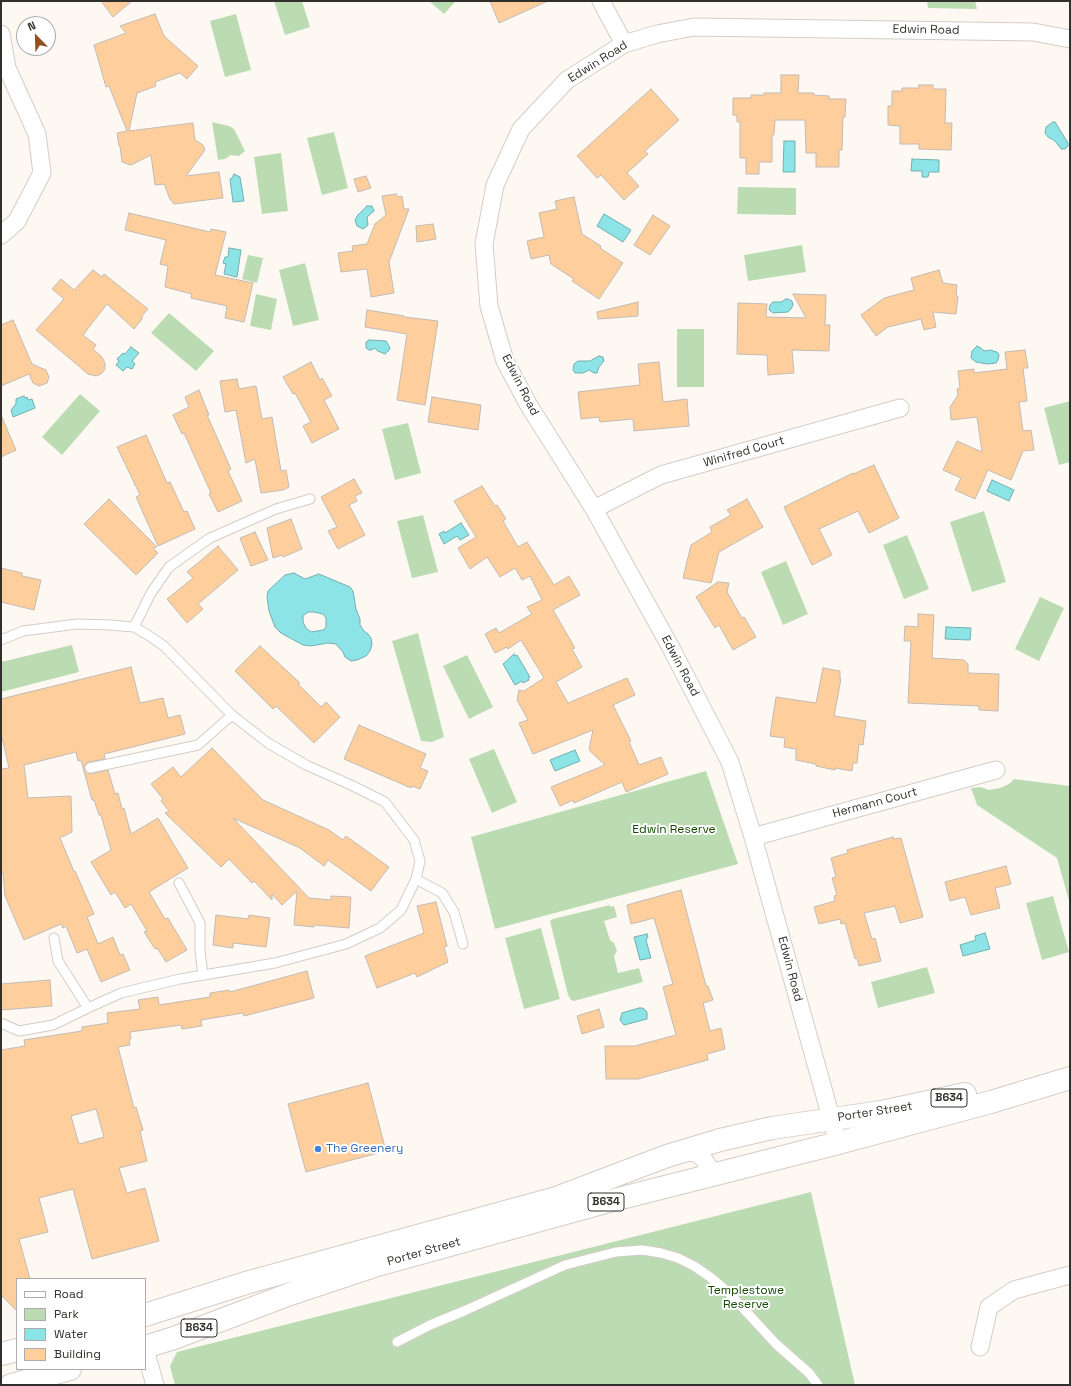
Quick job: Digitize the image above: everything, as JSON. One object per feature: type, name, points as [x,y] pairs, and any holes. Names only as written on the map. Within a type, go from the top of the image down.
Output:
[{"type":"main road","name":"Porter Street","points":[[146,1315],[250,1282],[550,1199],[631,1169],[720,1140],[772,1128],[881,1112],[1070,1070]]},
{"type":"main road","name":"Porter Street","points":[[146,1348],[290,1294],[363,1269],[583,1208],[838,1143],[991,1102],[1070,1078]]},
{"type":"main road","points":[[1,1354],[16,1350]]},
{"type":"main road","points":[[10,1385],[66,1370]]},
{"type":"main road","points":[[48,1385],[78,1370]]},
{"type":"street","points":[[601,1],[624,44]]},
{"type":"street","name":"Edwin Road","points":[[838,1143],[753,837],[730,762],[670,646],[594,509],[528,404],[505,361],[488,306],[484,244],[495,185],[521,130],[567,80],[624,44],[657,34],[694,27],[1033,32],[1070,40]]},
{"type":"street","points":[[1,34],[7,68],[37,134],[42,173],[17,221],[1,235]]},
{"type":"street","name":"Winifred Court","points":[[594,509],[661,475],[900,408]]},
{"type":"street","name":"Hermann Court","points":[[753,837],[996,770]]},
{"type":"street","points":[[681,1152],[696,1153],[703,1158],[708,1166],[709,1175]]},
{"type":"street","points":[[980,1347],[989,1307],[1014,1290],[1070,1275]]},
{"type":"street","points":[[146,1352],[155,1385]]},
{"type":"lane","points":[[134,628],[151,593],[169,567],[210,538],[276,509],[310,499]]},
{"type":"lane","points":[[1,640],[22,631],[77,624],[110,625],[134,628],[148,635],[164,646],[232,715],[268,743],[306,765],[385,802],[414,840],[420,861],[416,879],[401,910],[380,928],[346,944],[275,963],[151,985],[121,993],[53,1025],[19,1032],[1,1023]]},
{"type":"lane","points":[[90,768],[198,745],[232,715]]},
{"type":"lane","points":[[416,879],[442,893],[454,912],[464,944]]},
{"type":"lane","points":[[180,883],[200,923],[200,951],[203,975]]},
{"type":"lane","points":[[54,938],[58,961],[88,1008]]},
{"type":"lane","points":[[397,1342],[430,1325],[565,1265],[616,1252],[642,1250],[678,1258],[694,1266],[710,1277],[729,1293],[776,1344],[809,1373],[818,1385]]},
{"type":"green space","points":[[274,1],[302,1],[310,27],[285,35]]},
{"type":"green space","points":[[429,1],[456,1],[444,14]]},
{"type":"green space","points":[[927,1],[975,1],[977,9],[928,8]]},
{"type":"green space","points":[[236,14],[251,70],[225,77],[210,21]]},
{"type":"green space","points":[[212,122],[229,126],[234,129],[245,151],[239,156],[231,155],[225,159],[218,160]]},
{"type":"green space","points":[[334,132],[348,188],[322,195],[307,138]]},
{"type":"green space","points":[[281,153],[288,211],[262,214],[254,157]]},
{"type":"green space","points":[[738,187],[796,188],[796,215],[737,214]]},
{"type":"green space","points":[[802,245],[806,272],[748,281],[744,255]]},
{"type":"green space","points":[[248,255],[263,258],[257,283],[242,279]]},
{"type":"green space","points":[[305,263],[319,320],[293,326],[279,270]]},
{"type":"green space","points":[[256,294],[277,299],[271,330],[250,326]]},
{"type":"green space","points":[[169,313],[214,351],[196,371],[151,333]]},
{"type":"green space","points":[[677,329],[704,329],[704,387],[677,387]]},
{"type":"green space","points":[[80,394],[100,411],[62,455],[42,437]]},
{"type":"green space","points":[[1070,401],[1070,462],[1059,465],[1044,408]]},
{"type":"green space","points":[[408,423],[421,473],[395,480],[382,429]]},
{"type":"green space","points":[[984,511],[1006,582],[972,592],[950,522]]},
{"type":"green space","points":[[423,515],[438,572],[412,578],[397,521]]},
{"type":"green space","points":[[907,535],[929,589],[904,599],[883,545]]},
{"type":"green space","points":[[786,561],[808,614],[783,625],[761,572]]},
{"type":"green space","points":[[1040,597],[1064,608],[1039,661],[1015,649]]},
{"type":"green space","points":[[418,633],[444,737],[432,742],[421,741],[392,641]]},
{"type":"green space","points":[[72,645],[79,672],[1,692],[1,662]]},
{"type":"green space","points":[[467,655],[493,707],[469,719],[443,666]]},
{"type":"green space","points":[[494,749],[517,802],[492,813],[469,759]]},
{"type":"green space","name":"Edwin Reserve","points":[[706,771],[738,864],[495,929],[471,837]]},
{"type":"green space","points":[[1014,779],[1070,786],[1070,904],[1057,858],[977,805],[971,788],[980,787],[989,790],[1000,788],[1009,784]]},
{"type":"green space","points":[[1053,896],[1069,952],[1042,960],[1026,903]]},
{"type":"green space","points":[[610,905],[610,907],[614,906],[617,917],[604,921],[610,940],[614,943],[617,951],[614,956],[618,973],[639,968],[643,982],[574,1001],[571,1000],[568,995],[550,921]]},
{"type":"green space","points":[[541,928],[560,999],[524,1009],[505,938]]},
{"type":"green space","points":[[927,967],[935,993],[878,1008],[871,982]]},
{"type":"green space","name":"Templestowe Reserve","points":[[811,1192],[855,1385],[175,1385],[170,1366],[177,1352]]},
{"type":"water","points":[[1055,122],[1068,143],[1068,146],[1065,149],[1061,149],[1055,141],[1048,137],[1045,133],[1046,127]]},
{"type":"water","points":[[784,141],[795,141],[795,172],[783,172]]},
{"type":"water","points":[[912,159],[939,160],[939,172],[929,172],[928,177],[922,177],[922,171],[911,171]]},
{"type":"water","points":[[234,174],[240,177],[244,201],[233,202],[230,179]]},
{"type":"water","points":[[367,206],[372,206],[374,211],[367,217],[368,225],[363,229],[357,226],[355,220]]},
{"type":"water","points":[[604,214],[631,230],[623,242],[597,226]]},
{"type":"water","points":[[229,248],[241,250],[237,277],[224,274],[226,264],[223,263],[225,257],[228,257]]},
{"type":"water","points":[[786,299],[792,301],[793,305],[788,312],[773,313],[769,310],[770,305],[773,302],[781,302]]},
{"type":"water","points":[[369,340],[386,341],[390,349],[385,354],[374,348],[369,350],[366,348],[366,342]]},
{"type":"water","points":[[977,346],[984,351],[990,350],[997,352],[999,355],[996,363],[987,364],[976,362],[971,358],[972,351]]},
{"type":"water","points":[[131,347],[139,353],[132,361],[135,364],[132,369],[127,367],[123,371],[116,365],[119,361],[117,359],[123,353],[125,354]]},
{"type":"water","points":[[599,356],[603,357],[604,361],[599,367],[597,373],[589,370],[583,373],[575,373],[573,370],[574,364],[578,361],[590,361]]},
{"type":"water","points":[[24,396],[25,398],[27,397],[28,400],[32,399],[35,408],[13,417],[11,410],[16,404],[16,399]]},
{"type":"water","points":[[992,480],[1014,490],[1009,501],[987,491]]},
{"type":"water","points":[[461,523],[469,535],[460,540],[457,536],[444,544],[439,534],[444,531],[445,533]]},
{"type":"water","points":[[294,573],[305,579],[319,574],[350,587],[353,591],[356,609],[360,619],[360,625],[371,638],[372,644],[370,651],[366,656],[351,661],[345,657],[343,652],[336,644],[328,643],[311,646],[303,645],[281,633],[275,627],[269,611],[267,597],[268,591],[285,575]],"holes":[[[308,612],[323,614],[326,618],[326,627],[323,630],[311,632],[306,628],[303,622],[303,616]]]},
{"type":"water","points":[[946,627],[971,628],[970,640],[945,639]]},
{"type":"water","points":[[514,654],[515,656],[517,655],[530,677],[528,678],[529,680],[523,683],[522,681],[515,685],[503,664]]},
{"type":"water","points":[[575,750],[580,761],[555,771],[550,760]]},
{"type":"water","points":[[985,933],[990,949],[963,956],[960,945],[976,940],[975,936]]},
{"type":"water","points":[[647,934],[648,937],[646,940],[651,958],[640,960],[634,937]]},
{"type":"water","points":[[643,1008],[647,1012],[647,1019],[624,1025],[620,1020],[622,1013]]},
{"type":"building","points":[[101,1],[132,1],[113,17]]},
{"type":"building","points":[[490,1],[548,1],[499,23]]},
{"type":"building","points":[[155,14],[164,36],[198,66],[187,79],[180,73],[155,82],[156,86],[137,93],[129,131],[193,123],[195,140],[203,145],[205,150],[186,176],[219,172],[223,198],[174,204],[170,199],[164,184],[155,185],[151,155],[131,165],[122,162],[117,133],[127,131],[109,86],[106,87],[94,45],[126,33],[120,26]]},
{"type":"building","points":[[781,75],[799,75],[798,93],[814,93],[814,95],[829,96],[829,99],[846,99],[845,117],[843,117],[842,150],[839,150],[839,167],[816,167],[816,153],[806,153],[805,120],[775,120],[774,135],[772,135],[772,162],[759,162],[759,174],[746,174],[746,158],[740,158],[740,122],[737,122],[737,115],[733,115],[733,98],[751,98],[751,95],[781,93]]},
{"type":"building","points":[[919,85],[933,85],[933,89],[946,89],[945,123],[952,123],[951,150],[919,149],[919,144],[900,144],[900,126],[888,125],[888,106],[892,106],[892,91],[902,91],[902,88],[919,88]]},
{"type":"building","points":[[651,89],[679,120],[645,151],[648,154],[627,173],[639,186],[624,200],[601,175],[597,178],[577,156]]},
{"type":"building","points":[[366,176],[371,188],[358,192],[354,179]]},
{"type":"building","points":[[396,194],[398,197],[402,196],[404,209],[409,209],[389,262],[394,293],[371,297],[367,269],[341,272],[338,253],[353,251],[352,246],[367,244],[375,224],[386,215],[382,196]]},
{"type":"building","points":[[574,197],[582,234],[623,263],[599,299],[572,281],[574,279],[551,264],[549,255],[531,259],[527,241],[544,237],[539,213],[557,209],[555,201]]},
{"type":"building","points":[[129,213],[210,232],[211,229],[226,232],[215,275],[253,283],[244,322],[225,318],[227,306],[191,298],[192,294],[165,287],[168,266],[160,264],[166,240],[125,230]]},
{"type":"building","points":[[653,215],[670,226],[650,255],[634,245]]},
{"type":"building","points":[[433,224],[436,239],[417,242],[416,226]]},
{"type":"building","points":[[93,270],[102,277],[104,274],[148,309],[134,329],[107,304],[83,335],[96,345],[93,349],[102,357],[105,363],[105,369],[101,374],[96,376],[88,374],[36,330],[64,299],[52,289],[61,279],[74,290]]},
{"type":"building","points":[[939,270],[943,283],[957,285],[956,296],[958,296],[956,314],[933,312],[936,327],[924,330],[921,319],[888,327],[876,336],[861,315],[884,298],[914,290],[911,278]]},
{"type":"building","points":[[793,294],[826,295],[825,325],[830,325],[829,351],[792,350],[794,373],[768,375],[767,355],[737,354],[738,303],[767,304],[766,317],[806,318]]},
{"type":"building","points":[[638,302],[638,316],[598,319],[597,312]]},
{"type":"building","points":[[367,310],[404,317],[438,321],[425,405],[397,400],[407,334],[365,327]]},
{"type":"building","points":[[13,320],[32,364],[46,370],[49,377],[47,383],[39,386],[33,383],[29,374],[1,386],[1,325]]},
{"type":"building","points":[[1025,350],[1028,368],[1023,368],[1027,401],[1019,402],[1023,431],[1031,430],[1034,450],[1023,451],[1011,480],[988,470],[975,499],[955,490],[961,478],[943,470],[957,441],[982,452],[977,417],[951,420],[950,407],[958,395],[957,389],[960,388],[958,371],[974,369],[974,373],[1007,369],[1005,352]]},
{"type":"building","points":[[311,362],[320,380],[322,378],[332,396],[324,400],[339,429],[312,443],[303,426],[311,422],[295,393],[293,394],[283,377]]},
{"type":"building","points":[[659,362],[663,402],[687,399],[689,426],[634,431],[633,419],[600,422],[599,417],[581,419],[578,392],[640,385],[638,364]]},
{"type":"building","points":[[237,379],[239,389],[256,386],[262,419],[272,417],[281,471],[286,470],[289,487],[283,490],[261,493],[255,459],[246,463],[236,410],[225,412],[220,381]]},
{"type":"building","points":[[199,390],[209,415],[207,415],[231,469],[228,471],[242,501],[218,512],[184,433],[182,434],[173,415],[189,407],[185,397]]},
{"type":"building","points":[[432,397],[481,405],[478,430],[428,422]]},
{"type":"building","points":[[1,415],[16,450],[1,457]]},
{"type":"building","points":[[146,435],[167,483],[170,482],[184,512],[187,511],[195,529],[158,546],[136,497],[140,495],[117,447]]},
{"type":"building","points":[[874,465],[899,518],[869,533],[858,511],[819,529],[832,555],[812,565],[784,507],[853,473]]},
{"type":"building","points":[[354,479],[362,493],[355,496],[357,501],[349,505],[365,535],[338,549],[328,531],[337,527],[321,497]]},
{"type":"building","points":[[482,486],[495,506],[497,505],[506,519],[503,521],[518,547],[527,542],[554,585],[569,576],[580,595],[553,610],[575,648],[572,649],[582,667],[556,682],[568,703],[627,678],[635,695],[613,705],[631,741],[629,742],[639,765],[661,757],[668,774],[626,792],[622,782],[574,803],[573,800],[560,806],[551,787],[605,765],[589,749],[593,730],[533,754],[519,723],[528,720],[517,700],[519,690],[524,691],[544,678],[521,640],[508,649],[507,647],[495,653],[485,634],[496,628],[499,633],[532,614],[527,607],[542,600],[530,576],[522,580],[515,568],[500,577],[487,557],[470,569],[458,548],[476,537],[454,501]]},
{"type":"building","points":[[109,499],[157,547],[153,548],[158,553],[136,575],[84,524]]},
{"type":"building","points":[[747,499],[763,527],[719,552],[711,583],[683,578],[691,545],[712,532],[710,527],[731,515],[727,510]]},
{"type":"building","points":[[291,519],[302,549],[283,557],[282,555],[273,558],[267,528]]},
{"type":"building","points":[[255,532],[268,560],[251,566],[240,538]]},
{"type":"building","points":[[218,546],[238,570],[198,604],[203,609],[187,623],[167,599],[193,578],[187,572]]},
{"type":"building","points":[[1,568],[22,573],[22,576],[41,580],[34,610],[1,602]]},
{"type":"building","points":[[718,582],[729,583],[727,592],[742,618],[744,617],[756,637],[733,650],[719,625],[715,628],[696,597]]},
{"type":"building","points":[[918,614],[934,615],[932,658],[964,660],[968,664],[968,673],[999,674],[998,711],[979,710],[979,706],[908,703],[911,641],[904,641],[905,626],[918,627]]},
{"type":"building","points":[[260,646],[300,683],[298,684],[321,707],[326,702],[340,717],[314,743],[276,706],[273,709],[235,671]]},
{"type":"building","points":[[131,667],[140,703],[163,698],[168,718],[180,715],[185,734],[104,754],[105,759],[88,762],[84,766],[84,769],[89,774],[108,770],[115,794],[118,793],[122,809],[124,808],[131,834],[158,818],[188,868],[149,892],[165,919],[168,918],[187,950],[166,962],[144,932],[147,931],[131,904],[125,908],[115,892],[111,895],[91,862],[111,850],[101,815],[99,815],[94,800],[92,800],[81,760],[78,761],[76,752],[24,765],[28,798],[71,796],[72,832],[60,838],[94,914],[87,917],[98,944],[113,937],[120,955],[123,954],[130,970],[101,982],[87,949],[77,953],[66,926],[63,928],[61,924],[24,940],[5,896],[3,872],[1,872],[1,769],[9,768],[1,733],[1,699]]},
{"type":"building","points":[[823,668],[840,671],[841,679],[834,716],[866,721],[863,745],[859,744],[857,763],[853,763],[852,771],[835,768],[835,770],[796,760],[796,749],[784,747],[785,738],[770,736],[776,697],[816,703]]},
{"type":"building","points":[[359,725],[426,754],[420,768],[428,771],[420,789],[412,786],[411,788],[344,759]]},
{"type":"building","points":[[212,748],[263,800],[329,830],[343,840],[346,836],[389,867],[371,891],[328,860],[324,866],[300,848],[233,818],[309,898],[331,900],[331,896],[351,897],[349,928],[294,925],[297,891],[282,905],[272,894],[272,900],[254,881],[252,883],[229,859],[221,867],[165,813],[169,811],[161,801],[163,799],[151,784],[173,767],[181,777]]},
{"type":"building","points":[[893,837],[893,839],[901,838],[923,917],[900,923],[895,906],[864,913],[872,939],[875,938],[881,961],[859,966],[857,958],[855,959],[845,923],[841,924],[840,919],[819,924],[814,907],[835,901],[834,896],[837,895],[832,878],[836,877],[831,858],[848,853],[847,850]]},
{"type":"building","points":[[1006,866],[1011,884],[995,888],[1000,908],[971,915],[965,897],[950,901],[945,882]]},
{"type":"building","points":[[681,890],[706,986],[708,986],[713,1000],[703,1003],[710,1031],[721,1028],[725,1049],[707,1054],[708,1060],[638,1079],[606,1079],[605,1046],[635,1046],[676,1035],[663,987],[673,984],[654,918],[631,924],[627,905]]},
{"type":"building","points":[[436,902],[447,946],[444,947],[448,962],[417,977],[415,973],[377,988],[365,956],[424,933],[417,906]]},
{"type":"building","points":[[216,915],[248,919],[249,915],[270,918],[266,947],[233,943],[233,948],[213,945]]},
{"type":"building","points":[[307,971],[314,998],[244,1016],[243,1013],[201,1020],[202,1026],[182,1029],[181,1025],[130,1032],[130,1045],[118,1047],[134,1108],[136,1107],[143,1130],[140,1131],[147,1161],[119,1168],[127,1193],[145,1188],[159,1241],[92,1259],[73,1189],[39,1198],[48,1232],[19,1239],[30,1278],[16,1278],[16,1310],[1,1295],[1,1050],[25,1046],[24,1040],[82,1031],[82,1027],[108,1023],[107,1013],[140,1009],[138,1000],[158,997],[159,1005],[210,997],[210,993],[229,990],[230,992]],"holes":[[[96,1109],[104,1137],[79,1144],[71,1116]]]},
{"type":"building","points":[[50,980],[52,1006],[1,1010],[1,984]]},
{"type":"building","points":[[599,1009],[604,1027],[582,1034],[577,1016]]},
{"type":"building","points":[[368,1083],[386,1151],[306,1172],[288,1104]]},
{"type":"place","name":"The Greenery","points":[[318,1149]]}]
